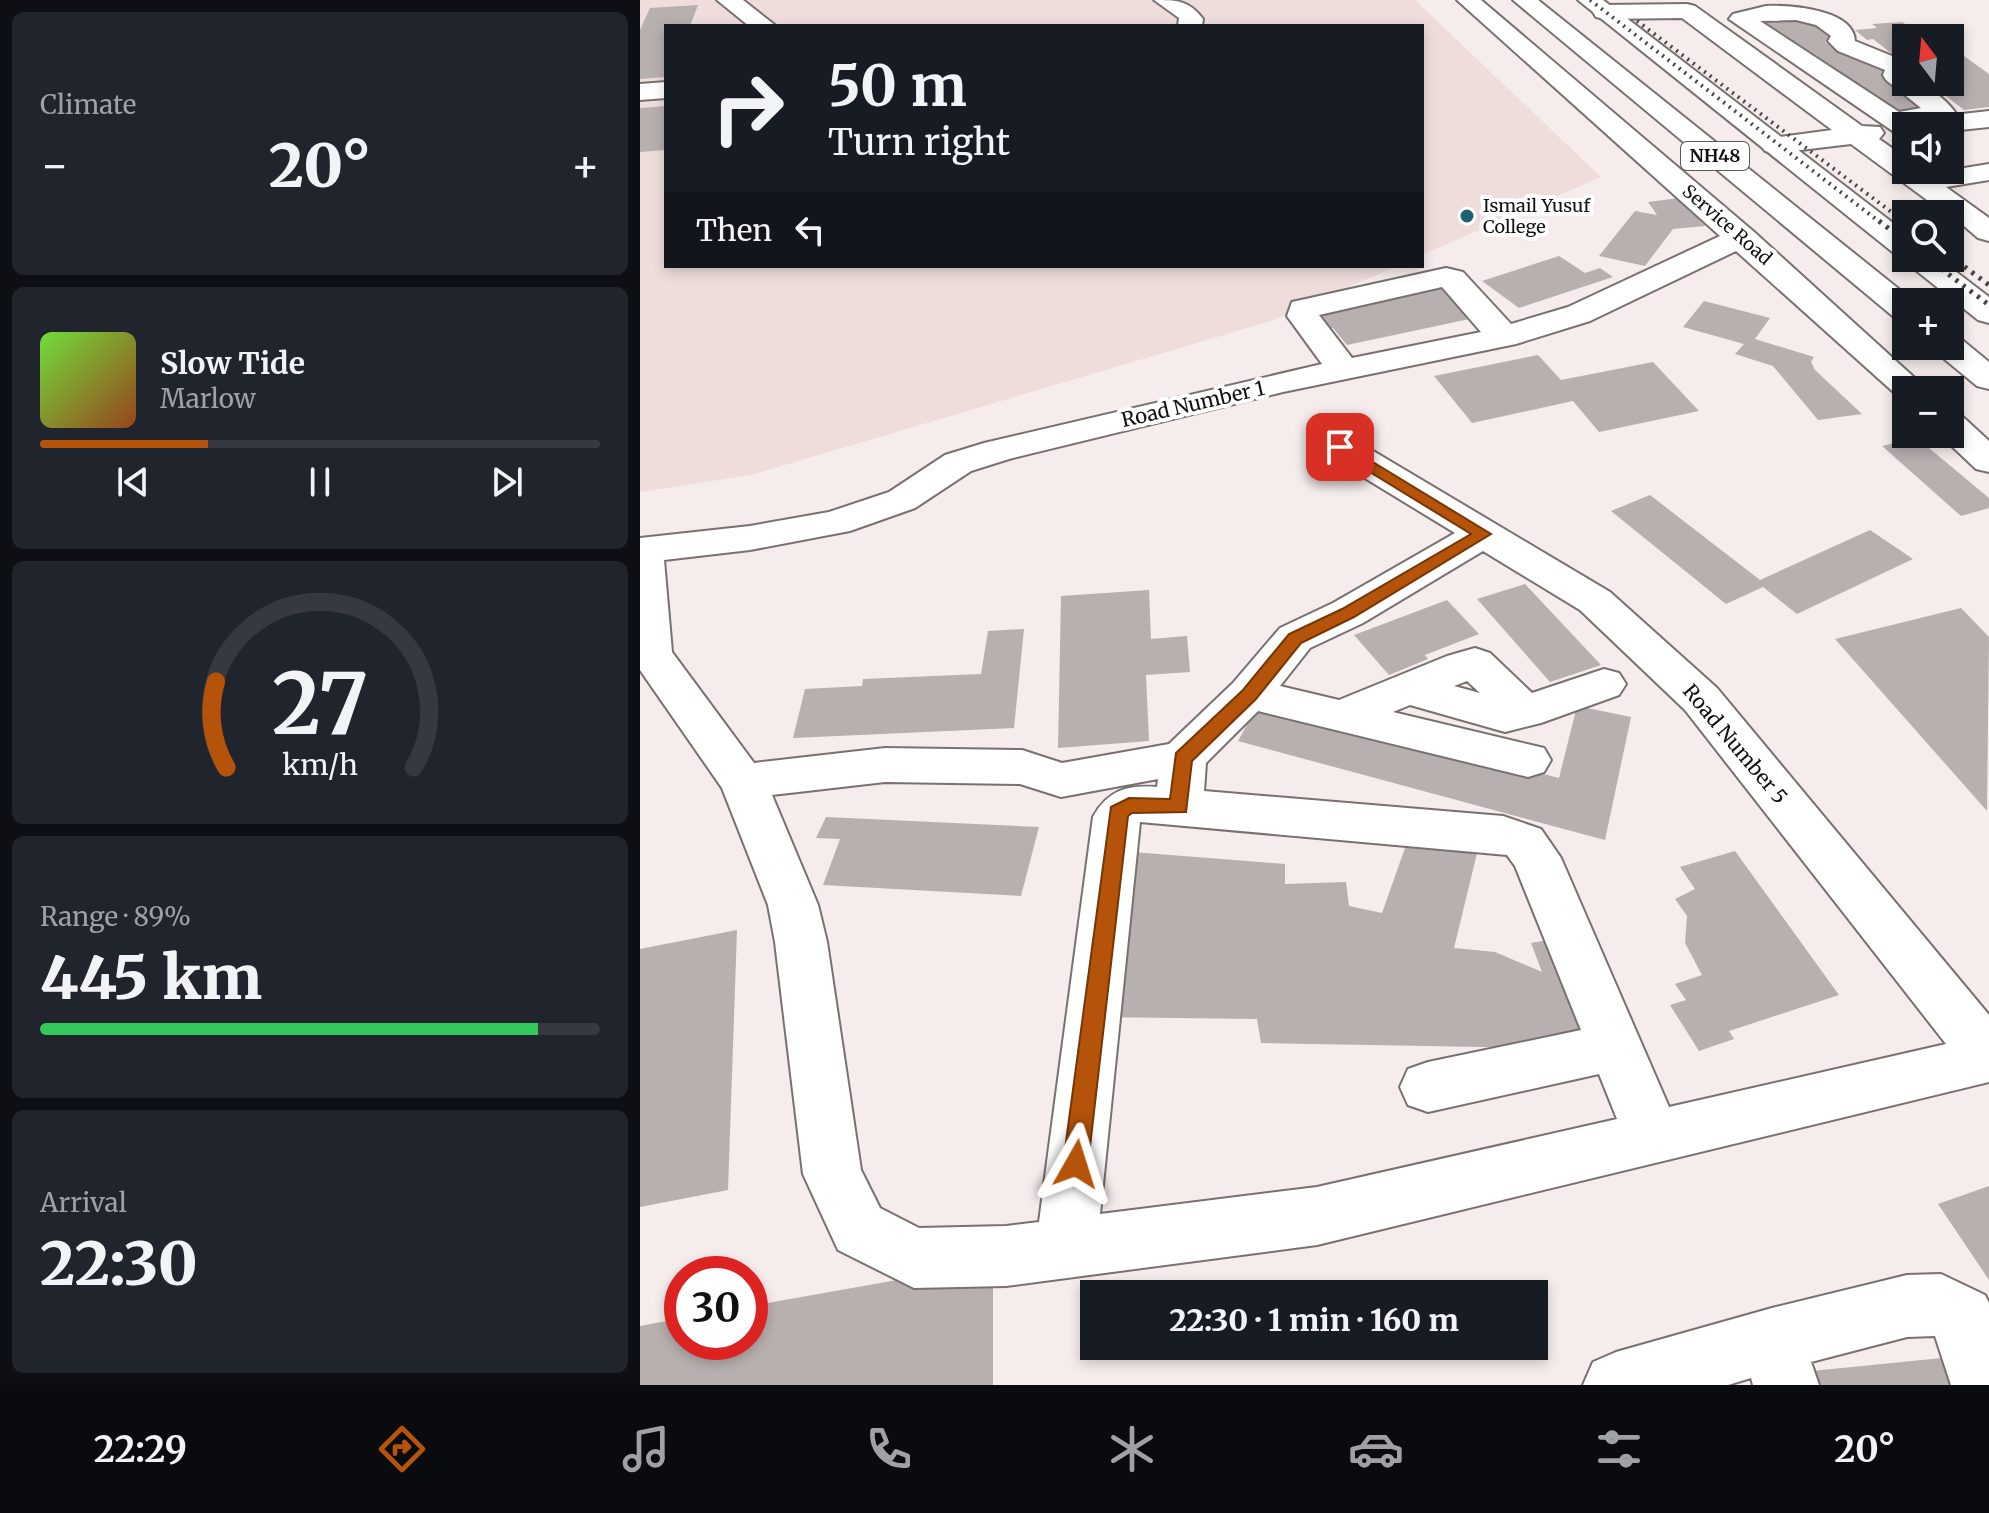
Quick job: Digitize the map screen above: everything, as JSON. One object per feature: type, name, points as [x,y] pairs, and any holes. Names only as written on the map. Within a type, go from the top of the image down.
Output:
[{"type":"main road","points":[[728,0],[761,24]]},
{"type":"main road","points":[[1165,0],[1187,13],[1190,24]]},
{"type":"main road","name":"Service Road","points":[[1468,0],[1634,147],[1742,237],[1896,376]]},
{"type":"main road","name":"NH48","points":[[1524,0],[1892,300]]},
{"type":"main road","points":[[1596,6],[1662,5],[1687,11],[1892,162]]},
{"type":"main road","name":"NH48","points":[[1596,6],[1892,237]]},
{"type":"main road","points":[[1789,12],[1828,20],[1843,35],[1840,41],[1846,47],[1871,52],[1896,66],[1901,72],[1895,75],[1942,112],[1902,126],[1741,19],[1789,12]]},
{"type":"main road","points":[[640,92],[664,90]]},
{"type":"main road","points":[[1964,122],[1989,119]]},
{"type":"main road","points":[[1775,145],[1892,128]]},
{"type":"main road","points":[[1964,175],[1989,172]]},
{"type":"main road","points":[[1964,180],[1989,197]]},
{"type":"main road","points":[[1922,184],[1989,232]]},
{"type":"main road","name":"Road Number 1","points":[[642,550],[750,538],[836,523],[902,500],[958,463],[997,451],[1337,361],[1579,314],[1742,237]]},
{"type":"main road","points":[[1937,272],[1989,313]]},
{"type":"main road","points":[[1337,361],[1301,314],[1307,306],[1446,277],[1452,279],[1497,328]]},
{"type":"main road","points":[[1964,358],[1989,379]]},
{"type":"main road","points":[[1964,438],[1989,461]]},
{"type":"main road","name":"Road Number 5","points":[[1340,447],[1595,601],[1701,699],[1989,1057]]},
{"type":"main road","points":[[1066,1247],[1118,812],[1181,782],[1295,638],[1348,613],[1483,534]]},
{"type":"main road","points":[[642,550],[651,654],[711,741],[743,781],[793,905],[801,942],[832,1174],[859,1229],[914,1258],[1006,1256],[1317,1216],[1989,1057]]},
{"type":"main road","points":[[1342,716],[1475,663],[1525,712],[1604,684]]},
{"type":"main road","points":[[1249,694],[1528,760]]},
{"type":"main road","points":[[743,781],[885,765],[1022,767],[1061,780],[1181,782],[1516,837],[1530,847],[1536,858],[1653,1137]]},
{"type":"main road","points":[[1428,1087],[1615,1047]]},
{"type":"main road","points":[[1616,1385],[1779,1363],[1907,1306],[1941,1305],[1963,1317],[1984,1385]]},
{"type":"shaded area","name":"Ismail Yusuf College","points":[[640,0],[1415,0],[1601,177],[1424,254],[1424,24],[664,24],[664,268],[1392,268],[1271,321],[751,475],[640,492]]},
{"type":"building","points":[[698,5],[691,24],[664,24],[664,77],[640,79],[640,30],[650,8]]},
{"type":"building","points":[[1792,14],[1805,23],[1820,21],[1835,31],[1825,42],[1841,53],[1851,52],[1892,69],[1881,72],[1892,79],[1892,96],[1907,96],[1931,112],[1892,114],[1751,20]]},
{"type":"building","points":[[1902,22],[1905,24],[1892,24],[1892,54],[1855,30],[1877,28],[1872,24]]},
{"type":"building","points":[[1964,56],[1989,74],[1989,107],[1964,110],[1946,96],[1964,96]]},
{"type":"building","points":[[664,106],[664,150],[640,152],[640,108]]},
{"type":"building","points":[[1679,198],[1705,226],[1673,229],[1645,266],[1599,256],[1635,211],[1657,215],[1648,202]]},
{"type":"building","points":[[1559,256],[1585,273],[1600,268],[1613,277],[1519,308],[1482,281]]},
{"type":"building","points":[[1445,282],[1479,317],[1347,345],[1333,328],[1320,331],[1311,319],[1324,316],[1317,308]]},
{"type":"building","points":[[1704,301],[1770,318],[1755,339],[1814,357],[1811,362],[1815,370],[1862,414],[1818,420],[1773,366],[1735,354],[1744,344],[1683,327]]},
{"type":"building","points":[[1538,355],[1561,380],[1653,362],[1699,411],[1599,432],[1573,401],[1472,423],[1434,376]]},
{"type":"building","points":[[1892,444],[1892,448],[1929,448],[1989,498],[1989,508],[1961,516],[1882,446]]},
{"type":"building","points":[[1650,495],[1760,580],[1870,530],[1913,559],[1797,614],[1763,587],[1726,604],[1611,511]]},
{"type":"building","points":[[1525,584],[1601,665],[1550,682],[1477,599]]},
{"type":"building","points":[[1149,590],[1151,639],[1187,636],[1190,672],[1146,675],[1149,741],[1058,748],[1061,596]]},
{"type":"building","points":[[1447,600],[1479,634],[1425,655],[1428,659],[1389,675],[1354,635]]},
{"type":"building","points":[[1961,608],[1989,637],[1987,811],[1835,639]]},
{"type":"building","points":[[1024,629],[1014,728],[793,738],[805,689],[862,686],[863,679],[981,674],[988,631]]},
{"type":"building","points":[[1260,701],[1559,778],[1577,706],[1631,717],[1605,840],[1238,741]]},
{"type":"building","points":[[826,817],[1039,827],[1021,896],[823,885],[840,839],[816,838]]},
{"type":"building","points":[[1411,831],[1478,849],[1454,948],[1495,952],[1542,972],[1531,943],[1561,938],[1603,1049],[1261,1043],[1257,1019],[1096,1017],[1120,851],[1285,864],[1285,884],[1346,882],[1349,906],[1382,913]]},
{"type":"building","points":[[1735,851],[1839,995],[1729,1031],[1734,1039],[1699,1051],[1670,1005],[1686,1000],[1675,984],[1702,975],[1685,943],[1687,916],[1675,899],[1695,889],[1680,867]]},
{"type":"building","points":[[737,930],[728,1190],[640,1207],[640,949]]},
{"type":"building","points":[[1989,1186],[1989,1280],[1938,1204]]},
{"type":"building","points":[[993,1263],[993,1385],[640,1385],[640,1326],[664,1321],[664,1360],[768,1360],[768,1303]]},
{"type":"building","points":[[1942,1358],[1953,1385],[1806,1385],[1802,1372]]},
{"type":"railway","points":[[1590,0],[1881,223]]},
{"type":"railway","points":[[1637,21],[1892,212]]},
{"type":"railway","points":[[1879,221],[1892,231]]},
{"type":"railway","points":[[1964,266],[1989,285]]},
{"type":"railway","points":[[1945,272],[1989,305]]},
{"type":"place","name":"Ismail Yusuf College","points":[[1467,216]]},
{"type":"route","points":[[1076,1164],[1118,812],[1129,805],[1179,807],[1183,758],[1249,694],[1295,638],[1348,613],[1483,534],[1340,447]]}]
